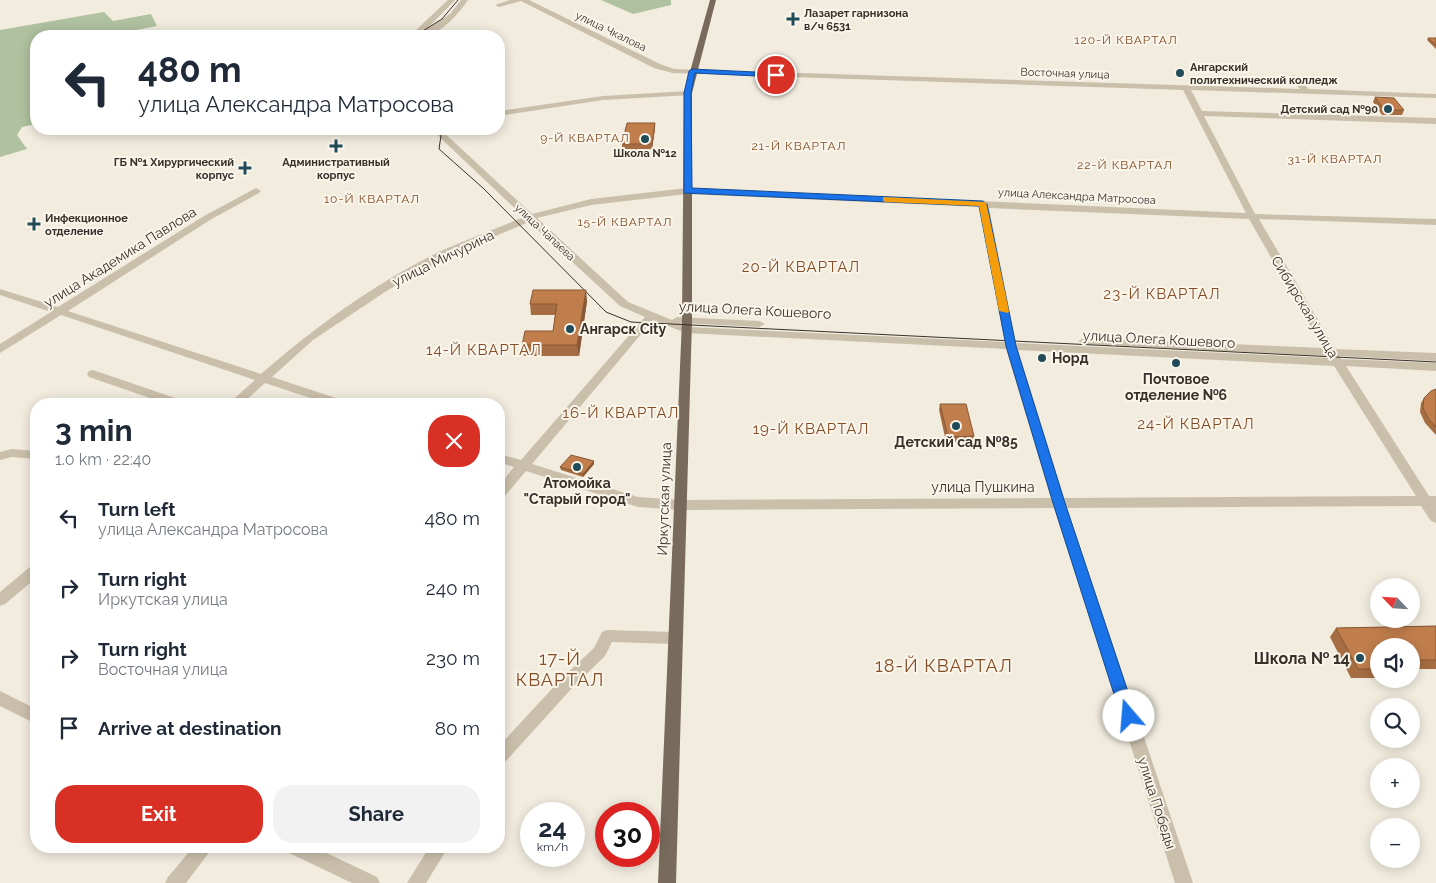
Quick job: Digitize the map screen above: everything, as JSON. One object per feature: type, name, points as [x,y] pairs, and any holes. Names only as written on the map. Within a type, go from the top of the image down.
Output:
[{"type":"main road","name":"Иркутская улица","points":[[667,883],[686,325],[688,93],[692,71],[713,0]]},
{"type":"street","points":[[421,30],[452,0]]},
{"type":"street","points":[[432,30],[452,16],[466,0]]},
{"type":"street","points":[[499,5],[518,0]]},
{"type":"street","name":"улица Чкалова","points":[[524,0],[657,66],[673,71],[692,71]]},
{"type":"street","name":"Восточная улица","points":[[692,71],[1432,96]]},
{"type":"street","points":[[1294,77],[1307,92]]},
{"type":"street","name":"Сибирская улица","points":[[1186,88],[1252,216],[1335,358],[1430,501],[1436,518]]},
{"type":"street","points":[[505,113],[603,98],[688,93]]},
{"type":"street","points":[[1432,96],[1436,104]]},
{"type":"street","points":[[1198,113],[1436,121]]},
{"type":"street","name":"улица Чапаева","points":[[437,135],[624,304],[650,317],[665,320]]},
{"type":"street","name":"улица Александра Матросова","points":[[687,191],[1252,216],[1436,222]]},
{"type":"street","name":"улица Мичурина","points":[[241,398],[309,338],[384,288],[446,253],[530,218],[591,202],[687,191]]},
{"type":"street","name":"улица Академика Павлова","points":[[0,349],[207,218],[256,192]]},
{"type":"street","name":"улица Победы","points":[[983,204],[1010,342],[1059,503],[1184,883]]},
{"type":"street","points":[[3,296],[60,311],[324,398]]},
{"type":"street","points":[[505,487],[650,317]]},
{"type":"street","name":"улица Олега Кошевого","points":[[665,320],[686,325],[1335,358],[1436,367]]},
{"type":"street","name":"улица Олега Кошевого","points":[[1335,358],[1436,357]]},
{"type":"street","points":[[93,374],[163,398]]},
{"type":"street","points":[[0,456],[12,453],[30,454]]},
{"type":"street","name":"улица Пушкина","points":[[505,460],[638,502],[680,504],[1430,501]]},
{"type":"street","points":[[0,600],[30,575]]},
{"type":"street","points":[[505,750],[568,682],[600,652],[607,636],[674,638]]},
{"type":"street","points":[[0,698],[30,714]]},
{"type":"street","points":[[174,883],[199,853]]},
{"type":"street","points":[[308,853],[371,883]]},
{"type":"street","points":[[416,883],[435,853]]},
{"type":"green space","points":[[601,0],[671,0],[671,5],[633,14]]},
{"type":"green space","points":[[104,12],[113,21],[151,14],[157,26],[136,30],[30,30],[30,125],[22,127],[17,135],[27,149],[0,157],[0,30]]},
{"type":"building","points":[[1428,38],[1436,38],[1436,45]]},
{"type":"building","points":[[1375,97],[1394,98],[1404,110],[1384,110]]},
{"type":"building","points":[[627,123],[655,123],[652,144],[622,144]]},
{"type":"building","points":[[533,290],[586,290],[577,345],[522,345],[525,331],[553,331],[557,304],[530,304]]},
{"type":"building","points":[[1436,389],[1436,427],[1428,418],[1423,408],[1424,398]]},
{"type":"building","name":"Детский сад №85","points":[[940,404],[966,404],[974,436],[948,437]]},
{"type":"building","name":"Атомойка \"Старый город\"","points":[[571,455],[594,461],[583,474],[560,467]]},
{"type":"building","points":[[1420,626],[1436,626],[1436,660],[1420,660],[1420,638],[1370,638],[1370,669],[1358,669],[1336,628],[1420,628]]},
{"type":"tram line","points":[[425,30],[442,19],[458,0]]},
{"type":"tram line","points":[[441,135],[439,149],[483,188],[606,312],[631,322],[1436,362]]},
{"type":"slow traffic","points":[[886,199],[983,204],[1004,311]]},
{"type":"place","name":"Лазарет гарнизона в/ч 6531","points":[[793,19]]},
{"type":"place","name":"Ангарский политехнический колледж","points":[[1180,73]]},
{"type":"place","name":"Детский сад №90","points":[[1388,109]]},
{"type":"place","name":"Школа №12","points":[[645,139]]},
{"type":"place","name":"Административный корпус","points":[[336,146]]},
{"type":"place","name":"ГБ №1 Хирургический корпус","points":[[245,168]]},
{"type":"place","name":"Инфекционное отделение","points":[[34,224]]},
{"type":"place","name":"Ангарск City","points":[[570,329]]},
{"type":"place","name":"Норд","points":[[1042,358]]},
{"type":"place","name":"Почтовое отделение №6","points":[[1176,363]]},
{"type":"place","name":"Детский сад №85","points":[[956,426]]},
{"type":"place","name":"Атомойка \"Старый город\"","points":[[577,467]]},
{"type":"place","name":"Школа № 14","points":[[1360,658]]},
{"type":"district","name":"120-Й КВАРТАЛ","points":[[1126,40]]},
{"type":"district","name":"9-Й КВАРТАЛ","points":[[585,138]]},
{"type":"district","name":"21-Й КВАРТАЛ","points":[[799,146]]},
{"type":"district","name":"31-Й КВАРТАЛ","points":[[1335,159]]},
{"type":"district","name":"22-Й КВАРТАЛ","points":[[1125,165]]},
{"type":"district","name":"10-Й КВАРТАЛ","points":[[372,199]]},
{"type":"district","name":"15-Й КВАРТАЛ","points":[[625,222]]},
{"type":"district","name":"20-Й КВАРТАЛ","points":[[801,267]]},
{"type":"district","name":"23-Й КВАРТАЛ","points":[[1162,294]]},
{"type":"district","name":"14-Й КВАРТАЛ","points":[[484,350]]},
{"type":"district","name":"16-Й КВАРТАЛ","points":[[621,413]]},
{"type":"district","name":"24-Й КВАРТАЛ","points":[[1196,424]]},
{"type":"district","name":"19-Й КВАРТАЛ","points":[[811,429]]},
{"type":"district","name":"18-Й КВАРТАЛ","points":[[944,666]]},
{"type":"district","name":"17-Й КВАРТАЛ","points":[[560,670]]},
{"type":"route","points":[[776,75],[692,71],[688,93],[687,191],[983,204],[1011,346],[1059,503],[1129,716]]}]
